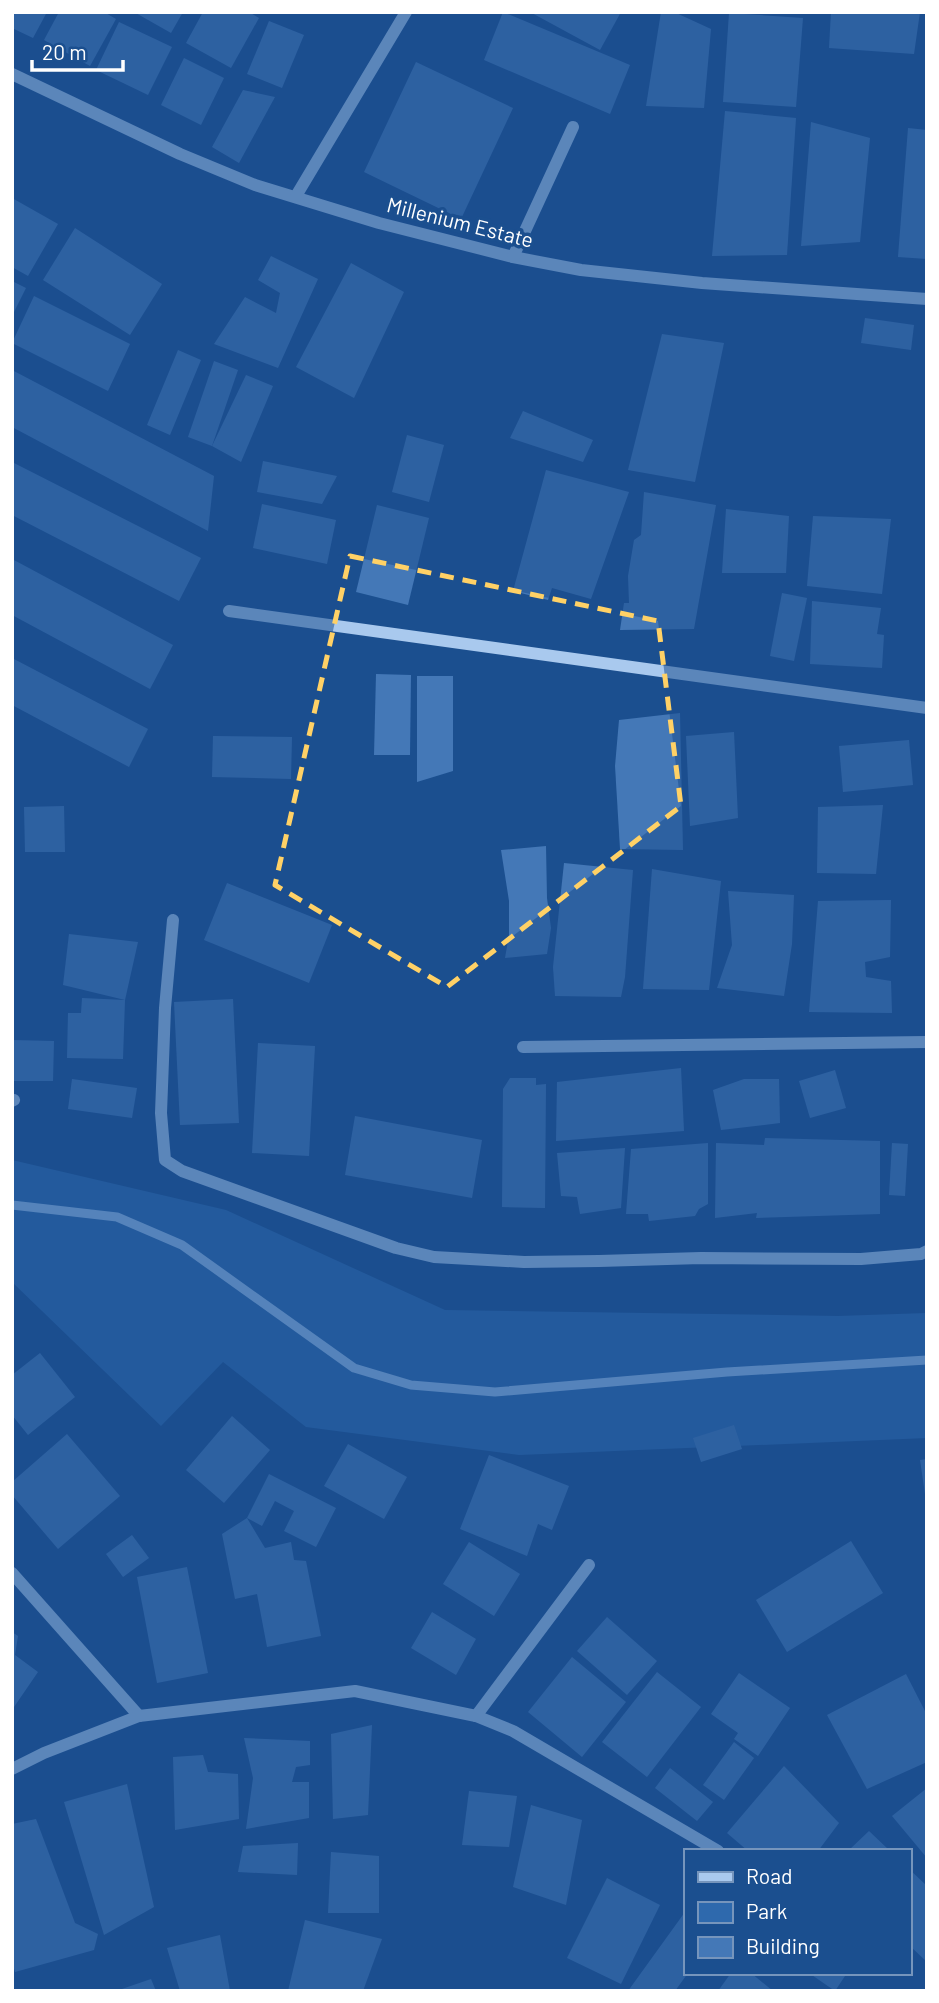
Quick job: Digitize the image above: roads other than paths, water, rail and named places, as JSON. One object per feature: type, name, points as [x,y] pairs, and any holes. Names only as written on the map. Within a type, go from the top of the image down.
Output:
[{"type":"street","points":[[296,196],[406,12]]},
{"type":"street","name":"Millenium Estate","points":[[12,74],[180,154],[254,185],[379,223],[513,257],[580,270],[702,283],[927,299]]},
{"type":"street","points":[[513,257],[573,127]]},
{"type":"street","points":[[229,611],[927,708]]},
{"type":"street","points":[[173,920],[165,1008],[161,1133],[164,1160],[182,1171],[396,1248],[434,1257],[524,1262],[701,1258],[861,1259],[921,1254],[927,1251]]},
{"type":"street","points":[[523,1047],[927,1042]]},
{"type":"street","points":[[476,1716],[589,1565]]},
{"type":"street","points":[[12,1573],[139,1716]]},
{"type":"street","points":[[12,1769],[44,1753],[139,1716],[355,1691],[476,1716],[513,1731],[715,1849]]},
{"type":"waterway","points":[[12,1205],[117,1217],[182,1245],[354,1368],[411,1385],[495,1392],[727,1372],[927,1360]]}]
